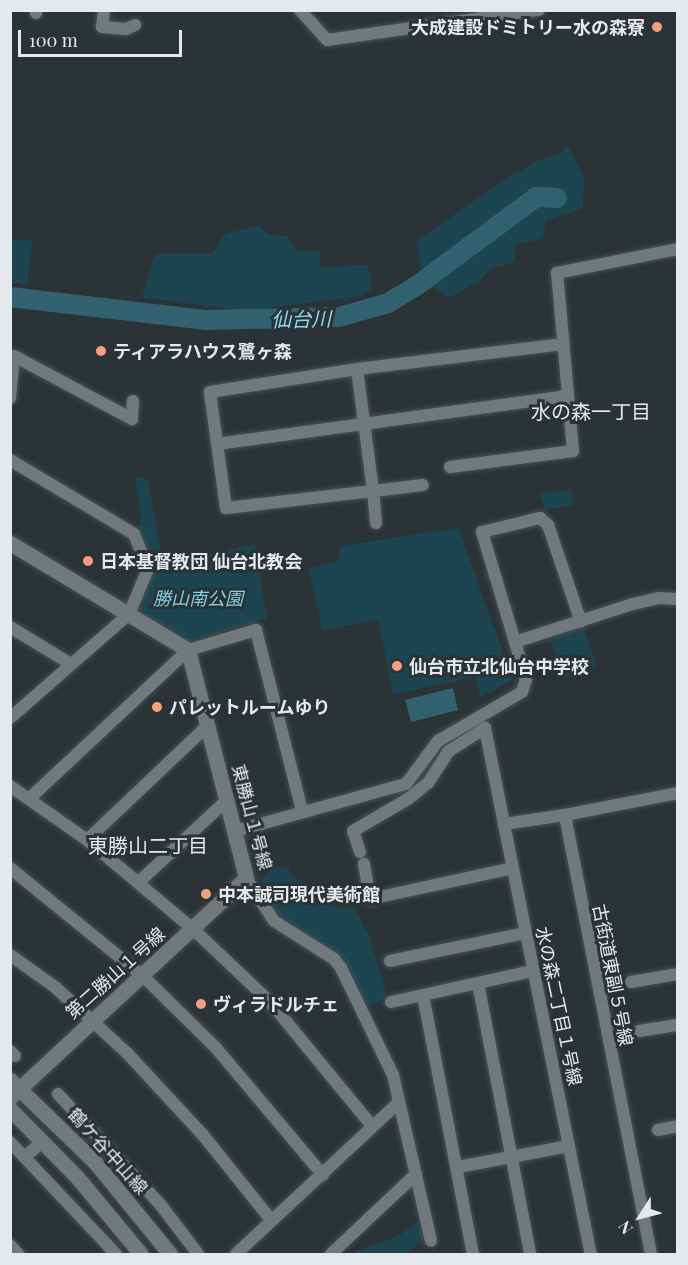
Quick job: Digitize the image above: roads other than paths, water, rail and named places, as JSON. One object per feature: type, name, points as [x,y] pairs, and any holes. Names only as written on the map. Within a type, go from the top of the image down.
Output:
[{"type":"street","points":[[104,10],[102,27],[126,29],[135,25]]},
{"type":"street","points":[[300,10],[327,40],[539,10]]},
{"type":"street","points":[[450,467],[573,451],[557,273],[678,249]]},
{"type":"street","points":[[423,485],[226,508],[210,392],[357,369],[563,344]]},
{"type":"street","points":[[10,398],[14,356],[132,419],[133,401]]},
{"type":"street","points":[[357,369],[376,523]]},
{"type":"street","points":[[217,444],[568,396]]},
{"type":"street","points":[[10,460],[134,534],[148,569],[129,614],[13,712]]},
{"type":"street","points":[[235,831],[302,810],[406,784],[438,741],[522,692],[526,680],[482,532],[540,518],[548,525],[581,622]]},
{"type":"street","points":[[10,543],[188,650]]},
{"type":"street","points":[[515,642],[645,601],[678,599]]},
{"type":"street","points":[[10,627],[71,664]]},
{"type":"street","points":[[30,798],[188,650],[256,630],[302,810]]},
{"type":"street","name":"東勝山１号線","points":[[188,650],[246,878],[274,921],[334,959],[341,968],[393,1075],[431,1241]]},
{"type":"street","points":[[87,840],[208,725]]},
{"type":"street","name":"水の森二丁目１号線","points":[[513,868],[370,899],[362,858],[353,831],[408,799],[428,783],[449,750],[485,728],[513,868],[532,972],[591,1254]]},
{"type":"street","points":[[10,786],[87,840],[140,881],[194,928],[271,1003],[372,1126]]},
{"type":"street","points":[[504,824],[565,815],[678,793]]},
{"type":"street","points":[[140,881],[227,800]]},
{"type":"street","name":"古街道東副５号線","points":[[565,815],[651,1254]]},
{"type":"street","points":[[10,868],[143,976],[216,1048],[323,1174]]},
{"type":"street","name":"第二勝山１号線","points":[[14,1088],[143,976],[246,878]]},
{"type":"street","points":[[390,961],[525,933]]},
{"type":"street","points":[[10,955],[56,987],[92,1020],[203,1135],[271,1220]]},
{"type":"street","points":[[391,1002],[532,972]]},
{"type":"street","points":[[631,981],[678,974]]},
{"type":"street","points":[[478,983],[530,1254]]},
{"type":"street","points":[[423,994],[458,1167],[472,1254]]},
{"type":"street","points":[[639,1031],[678,1025]]},
{"type":"street","name":"鶴ケ谷中山線","points":[[14,1088],[58,1123],[170,1254]]},
{"type":"street","points":[[58,1094],[160,1204],[192,1252]]},
{"type":"street","points":[[236,1254],[398,1103]]},
{"type":"street","points":[[10,1109],[43,1140],[117,1222],[141,1254]]},
{"type":"street","points":[[58,1123],[73,1110]]},
{"type":"street","points":[[658,1130],[678,1126]]},
{"type":"street","points":[[26,1157],[43,1140]]},
{"type":"street","points":[[10,1142],[116,1254]]},
{"type":"street","points":[[458,1167],[569,1146]]},
{"type":"street","points":[[331,1254],[416,1174]]},
{"type":"street","points":[[101,1236],[117,1222]]},
{"type":"street","points":[[10,1245],[18,1254]]},
{"type":"waterway","name":"仙台川","points":[[10,297],[205,320],[339,317],[388,303],[415,287],[536,197],[557,198]]},
{"type":"place","name":"大成建設ドミトリー水の森寮","points":[[657,27]]},
{"type":"place","name":"ティアラハウス鷺ヶ森","points":[[101,351]]},
{"type":"place","name":"日本基督教団 仙台北教会","points":[[88,561]]},
{"type":"place","name":"仙台市立北仙台中学校","points":[[397,666]]},
{"type":"place","name":"パレットルームゆり","points":[[157,707]]},
{"type":"place","name":"中本誠司現代美術館","points":[[206,894]]},
{"type":"place","name":"ヴィラドルチェ","points":[[201,1004]]},
{"type":"district","name":"水の森一丁目","points":[[591,410]]},
{"type":"district","name":"東勝山二丁目","points":[[148,844]]},
{"type":"park label","name":"勝山南公園","points":[[198,598]]}]
